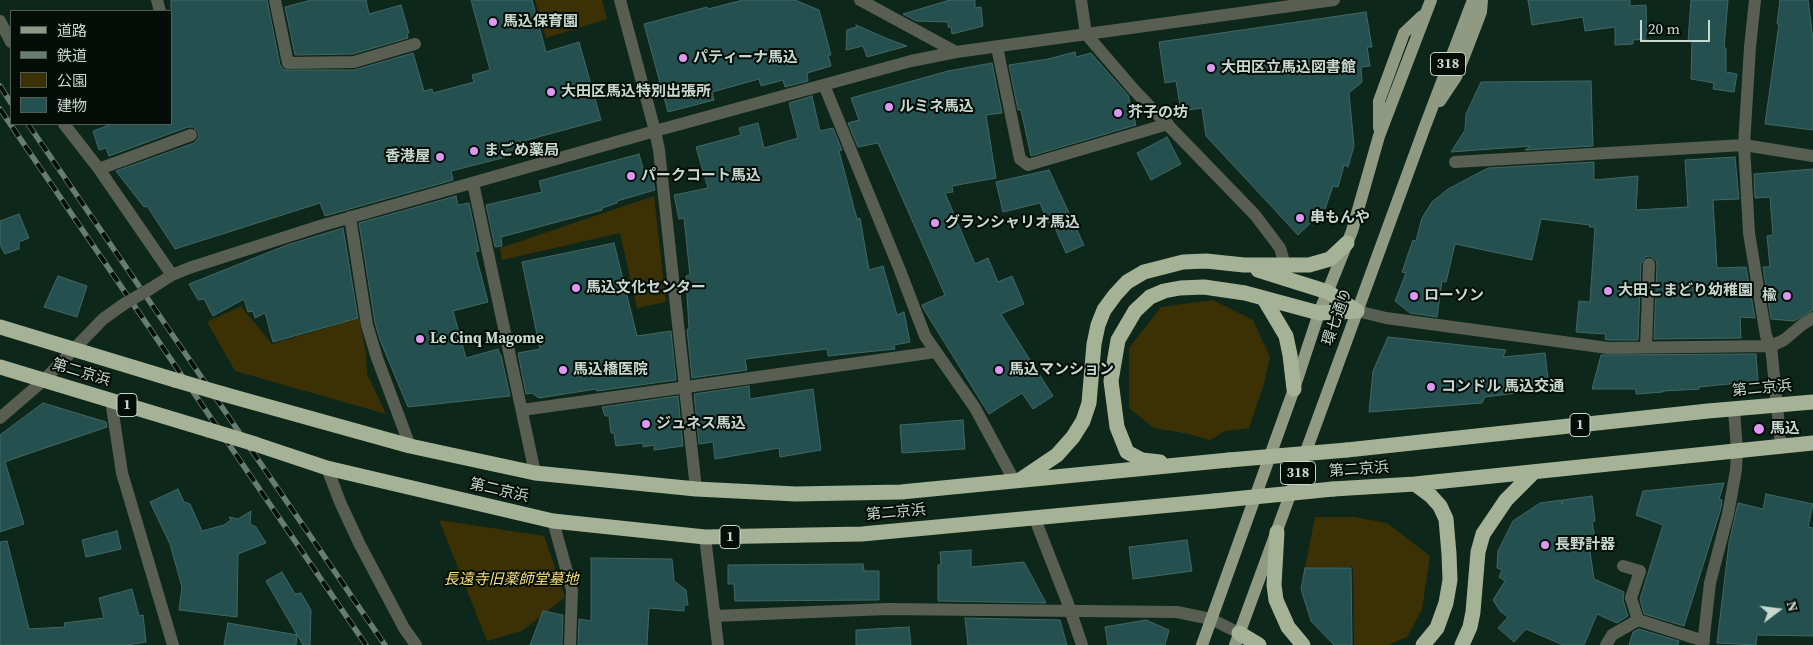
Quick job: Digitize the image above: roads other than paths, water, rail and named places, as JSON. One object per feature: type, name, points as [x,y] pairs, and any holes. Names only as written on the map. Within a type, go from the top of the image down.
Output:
[{"type":"highway","points":[[1017,481],[1057,455],[1073,437],[1083,421],[1089,402],[1094,344],[1098,325],[1104,310],[1114,295],[1127,282],[1144,272],[1183,262],[1206,261],[1244,266],[1309,265],[1330,259],[1346,243]]},
{"type":"highway","points":[[1244,266],[1328,292],[1357,312]]},
{"type":"highway","points":[[1175,465],[1142,460],[1127,452],[1117,427],[1111,381],[1118,340],[1135,311],[1150,297],[1164,291],[1180,288],[1204,287],[1245,293],[1319,313],[1357,312]]},
{"type":"highway","points":[[1264,299],[1286,336],[1293,371],[1294,389]]},
{"type":"highway","name":"第二京浜","points":[[0,327],[223,394],[410,446],[535,473],[696,489],[796,494],[882,492],[1017,481],[1346,450],[1813,402]]},
{"type":"highway","name":"第二京浜","points":[[0,367],[255,444],[327,468],[553,521],[705,537],[862,534],[1035,519],[1333,489],[1415,484],[1813,443]]},
{"type":"highway","points":[[1462,645],[1466,638],[1473,612],[1478,552],[1483,534],[1506,500],[1534,472]]},
{"type":"highway","points":[[1415,484],[1431,496],[1440,506],[1446,519],[1449,554],[1450,580],[1446,603],[1437,628],[1423,645]]},
{"type":"highway","points":[[1277,532],[1274,585],[1276,600],[1288,627],[1303,645]]},
{"type":"highway","points":[[1237,639],[1259,645]]},
{"type":"main road","name":"環七通り","points":[[1202,645],[1294,389],[1319,313],[1346,243],[1379,136],[1379,101],[1389,72],[1404,32],[1425,14],[1431,0]]},
{"type":"main road","name":"環七通り","points":[[1237,639],[1473,0]]},
{"type":"main road","points":[[1424,129],[1456,77],[1481,12],[1482,0]]},
{"type":"street","points":[[275,0],[288,62],[354,62],[415,44]]},
{"type":"street","points":[[620,0],[656,131],[696,489]]},
{"type":"street","points":[[860,0],[956,52]]},
{"type":"street","points":[[1081,0],[1086,34],[1135,91],[1255,215],[1274,238],[1280,248],[1285,265]]},
{"type":"street","points":[[0,418],[44,380],[103,319],[124,304],[172,276],[210,261],[350,217],[911,61],[956,52],[1308,2],[1334,0]]},
{"type":"street","points":[[1755,0],[1744,145],[1749,233],[1766,336],[1771,346],[1781,446]]},
{"type":"street","points":[[0,21],[10,40]]},
{"type":"street","points":[[997,47],[1020,160],[1028,165],[1168,124]]},
{"type":"street","points":[[824,85],[900,268],[925,336],[975,408],[1017,481]]},
{"type":"street","points":[[65,125],[99,169],[172,276]]},
{"type":"street","points":[[99,169],[191,135]]},
{"type":"street","points":[[1455,162],[1744,145],[1813,156]]},
{"type":"street","points":[[473,183],[535,473]]},
{"type":"street","points":[[350,217],[367,325],[410,446]]},
{"type":"street","points":[[1646,347],[1649,264]]},
{"type":"street","points":[[1357,312],[1386,318],[1608,348],[1771,346],[1784,340],[1813,318]]},
{"type":"street","points":[[522,410],[936,352]]},
{"type":"street","points":[[111,400],[122,473],[173,645]]},
{"type":"street","points":[[1606,645],[1612,635],[1638,620],[1704,643],[1710,583],[1728,514],[1736,470],[1737,451],[1734,409]]},
{"type":"street","points":[[327,468],[340,502],[404,628],[416,645]]},
{"type":"street","points":[[1035,519],[1082,645]]},
{"type":"street","points":[[553,521],[572,590],[570,645]]},
{"type":"street","points":[[705,537],[718,645]]},
{"type":"street","points":[[1624,566],[1640,571],[1631,598],[1638,620]]},
{"type":"street","points":[[714,616],[887,609],[1177,612],[1211,619],[1237,639]]},
{"type":"railway","points":[[0,86],[10,101]]},
{"type":"railway","points":[[0,109],[10,124]]},
{"type":"railway","points":[[11,125],[366,645]]},
{"type":"railway","points":[[29,125],[385,645]]},
{"type":"place","name":"馬込保育園","points":[[493,22]]},
{"type":"place","name":"パティーナ馬込","points":[[683,58]]},
{"type":"place","name":"大田区立馬込図書館","points":[[1211,68]]},
{"type":"place","name":"大田区馬込特別出張所","points":[[551,92]]},
{"type":"place","name":"ルミネ馬込","points":[[889,107]]},
{"type":"place","name":"芥子の坊","points":[[1118,113]]},
{"type":"place","name":"まごめ薬局","points":[[474,151]]},
{"type":"place","name":"香港屋","points":[[440,157]]},
{"type":"place","name":"パークコート馬込","points":[[631,176]]},
{"type":"place","name":"串もんや","points":[[1300,218]]},
{"type":"place","name":"グランシャリオ馬込","points":[[935,223]]},
{"type":"place","name":"馬込文化センター","points":[[576,288]]},
{"type":"place","name":"大田こまどり幼稚園","points":[[1608,291]]},
{"type":"place","name":"ローソン","points":[[1414,296]]},
{"type":"place","name":"楡","points":[[1787,296]]},
{"type":"place","name":"Le Cinq Magome","points":[[420,339]]},
{"type":"place","name":"馬込橋医院","points":[[563,370]]},
{"type":"place","name":"馬込マンション","points":[[999,370]]},
{"type":"place","name":"コンドル 馬込交通","points":[[1431,387]]},
{"type":"place","name":"ジュネス馬込","points":[[646,424]]},
{"type":"place","name":"馬込","points":[[1759,429]]},
{"type":"place","name":"長野計器","points":[[1545,545]]},
{"type":"park label","name":"長遠寺旧薬師堂墓地","points":[[511,580]]}]
